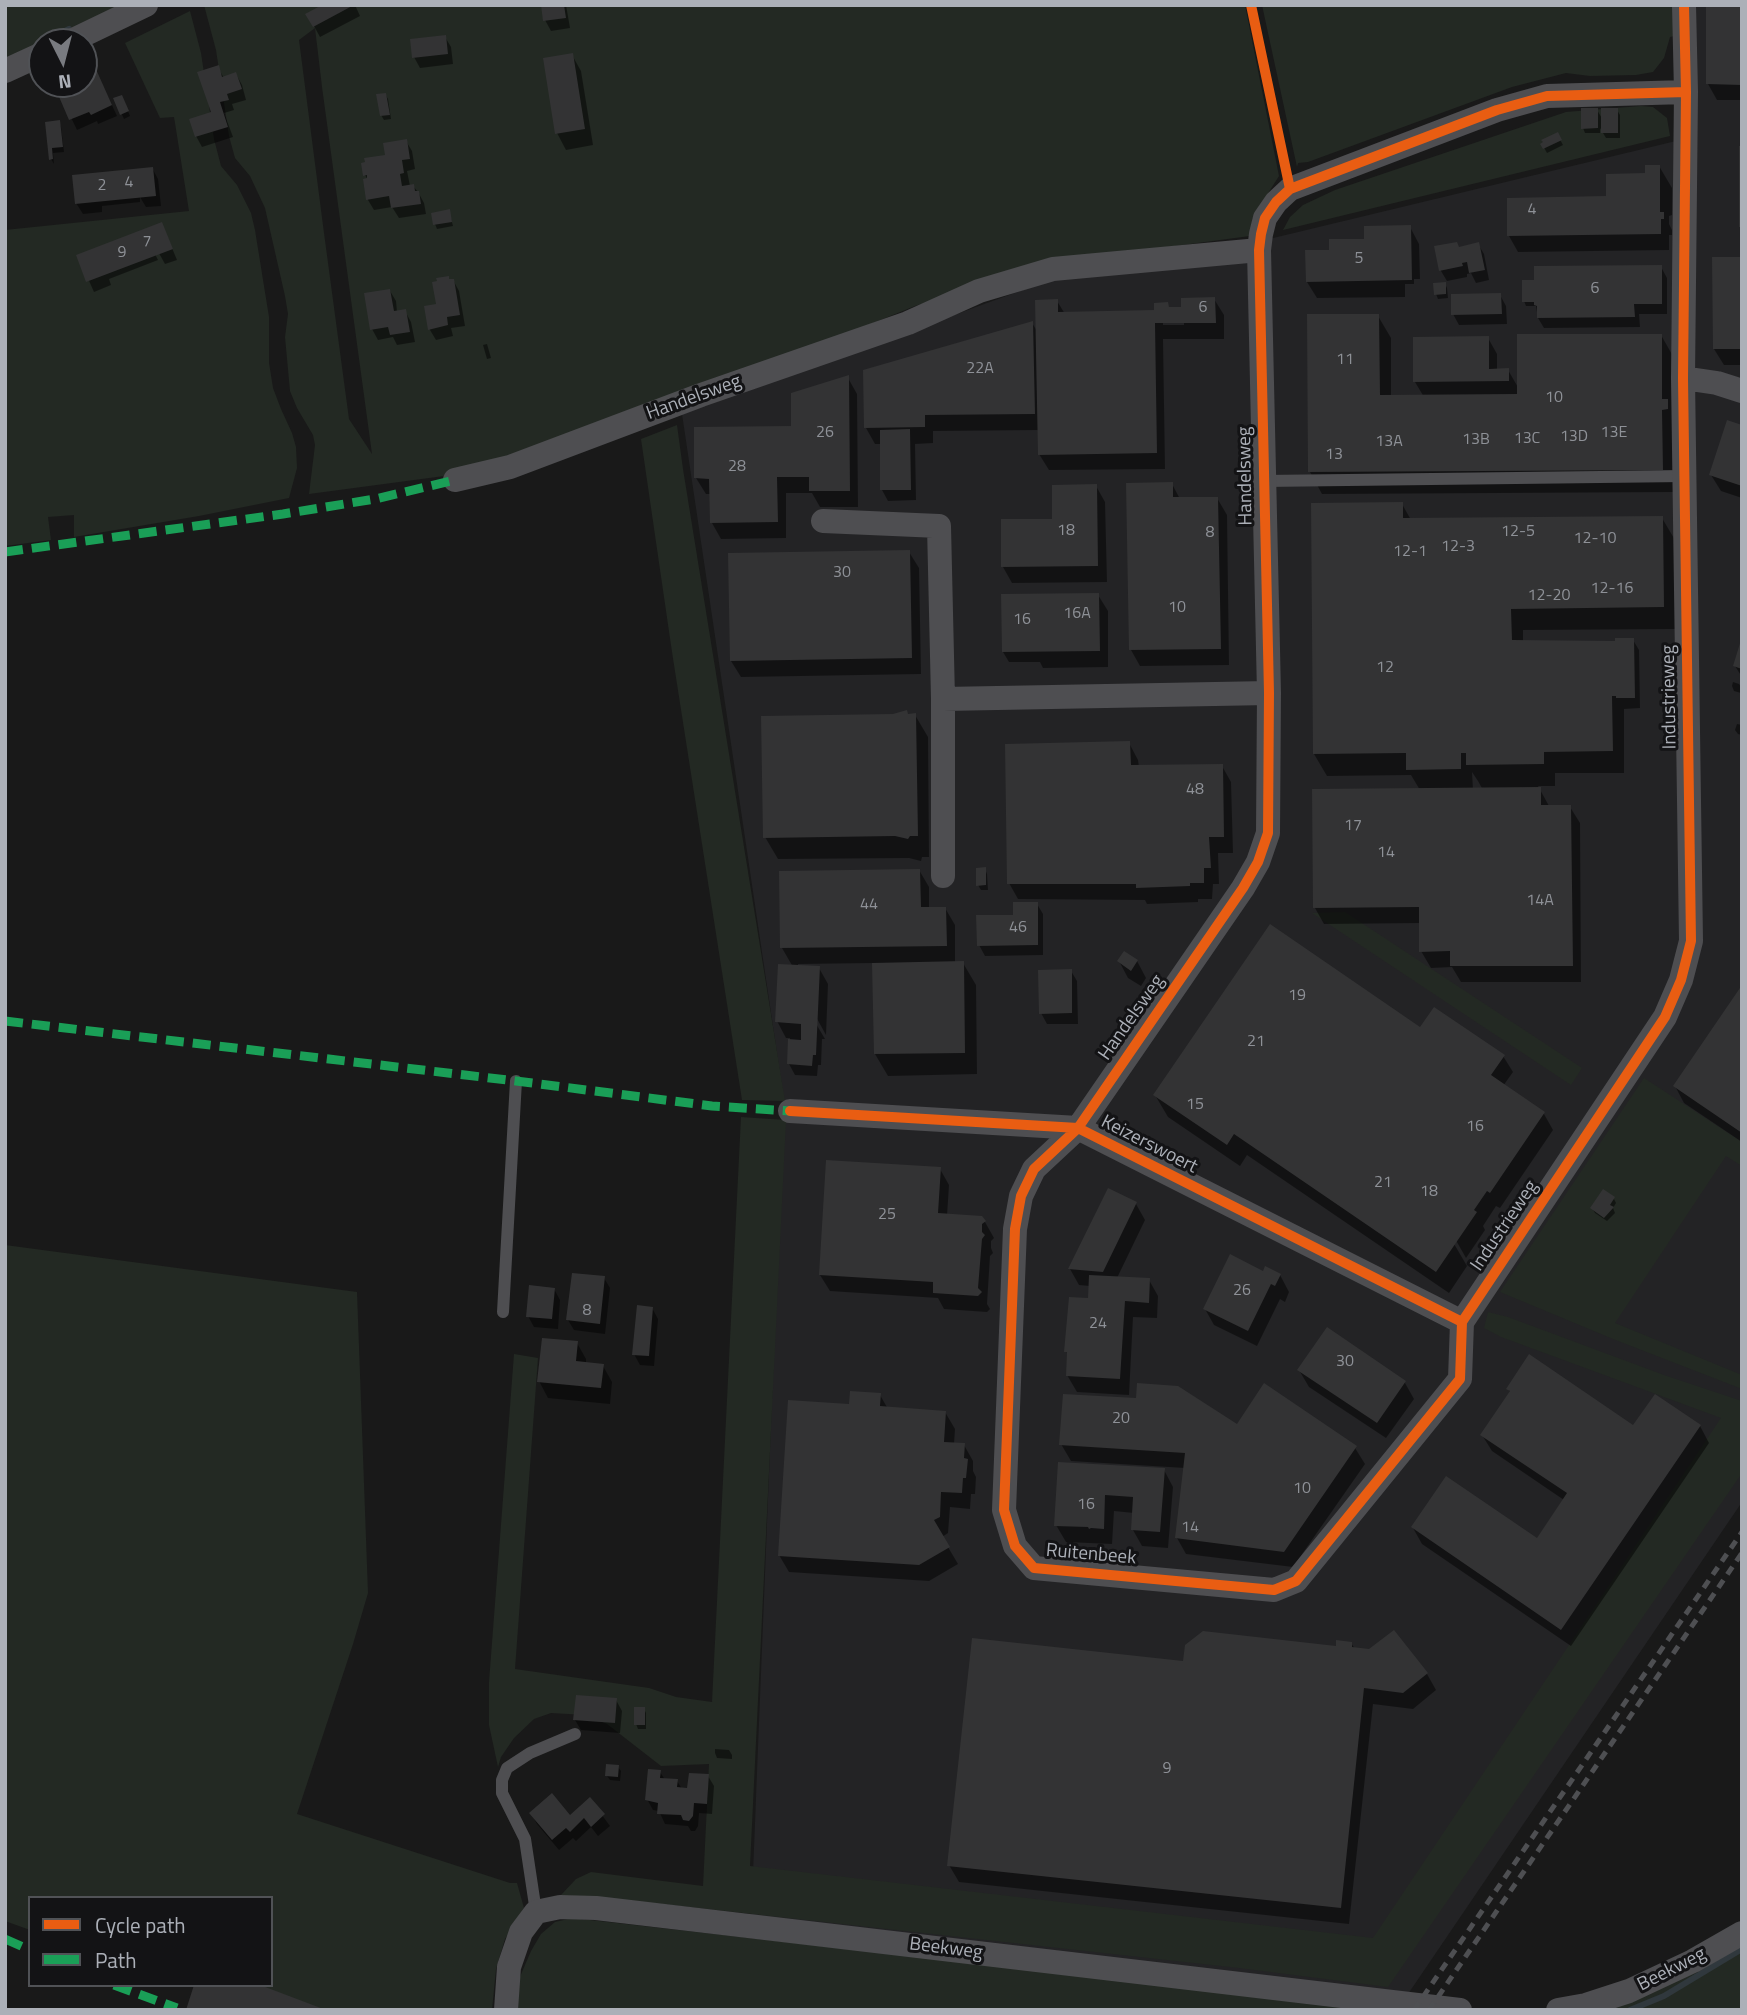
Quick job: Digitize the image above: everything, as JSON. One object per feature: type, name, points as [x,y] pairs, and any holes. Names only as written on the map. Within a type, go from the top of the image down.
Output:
[{"type":"street","points":[[98,28],[146,5]]},
{"type":"street","name":"Industrieweg","points":[[1462,1322],[1665,1017],[1681,980],[1690,941],[1683,378],[1686,92],[1684,5]]},
{"type":"street","points":[[5,71],[28,60]]},
{"type":"street","name":"Handelsweg","points":[[1078,1128],[1243,888],[1258,862],[1268,833],[1269,693],[1259,250],[1265,218],[1276,202],[1290,189],[1497,110],[1547,96],[1686,92]]},
{"type":"street","name":"Handelsweg","points":[[455,480],[510,467],[701,395],[908,323],[979,291],[1053,269],[1259,250]]},
{"type":"street","points":[[1683,378],[1717,383],[1742,391]]},
{"type":"street","points":[[823,521],[939,526],[943,876]]},
{"type":"street","points":[[943,699],[1269,693]]},
{"type":"street","name":"Keizerswoert","points":[[790,1111],[1078,1128],[1462,1322]]},
{"type":"street","name":"Ruitenbeek","points":[[1078,1128],[1034,1170],[1021,1196],[1015,1230],[1003,1510],[1015,1546],[1034,1568],[1274,1590],[1296,1581],[1460,1379],[1462,1322]]},
{"type":"street","name":"Beekweg","points":[[536,1912],[560,1907],[596,1908],[1460,2010]]},
{"type":"street","points":[[506,2010],[509,1967],[521,1932],[536,1912]]},
{"type":"street","name":"Beekweg","points":[[1558,2010],[1586,2005],[1629,1991],[1693,1961],[1742,1933]]},
{"type":"lane","points":[[1263,481],[1685,476]]},
{"type":"lane","points":[[503,1312],[516,1081]]},
{"type":"lane","points":[[536,1912],[525,1839],[502,1793],[502,1780],[507,1768],[530,1753],[575,1734]]},
{"type":"shaded area","points":[[5,5],[130,5],[83,28],[28,28],[28,50],[5,63]]},
{"type":"shaded area","points":[[204,5],[1245,5],[1279,176],[1253,217],[1250,236],[1063,261],[915,306],[851,332],[459,474],[309,494],[315,445],[313,435],[290,391],[285,337],[288,314],[285,296],[265,208],[250,176],[235,158],[216,50]],"holes":[[[315,28],[372,454],[349,419],[324,233],[299,40]]]},
{"type":"shaded area","points":[[1262,5],[1674,5],[1675,36],[1670,37],[1664,58],[1653,72],[1590,76],[1566,73],[1512,87],[1308,162],[1298,163],[1297,167]]},
{"type":"shaded area","points":[[1679,5],[1742,5],[1742,1502],[1406,1997],[751,1922],[784,1100],[682,414],[1064,275],[1240,246],[1676,141]]},
{"type":"shaded area","points":[[190,11],[201,53],[214,139],[221,166],[237,185],[251,213],[255,230],[269,317],[269,363],[273,388],[296,447],[297,468],[289,498],[74,537],[74,515],[48,517],[51,540],[5,546],[5,230],[189,211],[174,117],[160,118],[125,43]]},
{"type":"shaded area","points":[[1653,107],[1667,118],[1670,136],[1283,230],[1290,217],[1303,205],[1335,190],[1566,112]]},
{"type":"shaded area","points":[[677,425],[785,1101],[742,1100],[641,439]]},
{"type":"shaded area","points":[[1345,912],[1582,1068],[1571,1085],[1312,913]]},
{"type":"shaded area","points":[[1644,1078],[1742,1142],[1742,1166],[1726,1156],[1615,1323],[1742,1375],[1742,1389],[1500,1292]]},
{"type":"shaded area","points":[[741,1117],[786,1120],[750,1866],[1373,1938],[1721,1418],[1501,1337],[1484,1328],[1488,1312],[1742,1401],[1742,1473],[1388,1987],[1239,1968],[561,1895],[576,1879],[591,1872],[703,1886],[709,1764],[661,1766],[607,1724],[586,1715],[551,1713],[534,1719],[514,1738],[501,1757],[498,1767],[489,1725],[489,1682],[514,1354],[538,1358],[515,1669],[649,1688],[676,1697],[712,1702]]},
{"type":"shaded area","points":[[5,1245],[357,1292],[368,1593],[297,1814],[517,1883],[524,1908],[505,1939],[496,1969],[492,2010],[318,2010],[260,1987],[273,1987],[273,1896],[28,1896],[28,1929],[5,1921]]},
{"type":"shaded area","points":[[572,1918],[1372,2010],[513,2010],[519,1979],[541,1934],[555,1922]]},
{"type":"shaded area","points":[[1742,1937],[1742,2010],[1595,2010]]},
{"type":"building","points":[[322,5],[354,5],[313,27],[305,14]]},
{"type":"building","points":[[541,5],[564,5],[566,18],[543,21]]},
{"type":"building","points":[[1706,5],[1742,5],[1742,85],[1706,84]]},
{"type":"building","points":[[446,35],[448,54],[412,58],[410,39]]},
{"type":"building","points":[[573,53],[585,129],[555,134],[543,58]]},
{"type":"building","points":[[219,65],[222,77],[236,72],[242,89],[227,94],[229,100],[220,102],[228,127],[195,137],[189,119],[211,112],[197,72]]},
{"type":"building","points":[[98,74],[112,105],[91,115],[89,112],[69,120],[60,98],[98,98]]},
{"type":"building","points":[[386,93],[390,115],[380,116],[376,94]]},
{"type":"building","points":[[122,95],[129,111],[120,115],[113,98]]},
{"type":"building","points":[[1581,108],[1598,108],[1598,128],[1581,129]]},
{"type":"building","points":[[1601,108],[1618,108],[1618,133],[1601,133]]},
{"type":"building","points":[[60,120],[63,147],[52,148],[53,159],[49,160],[45,122]]},
{"type":"building","points":[[1558,132],[1562,140],[1543,149],[1541,140]]},
{"type":"building","points":[[407,139],[410,159],[402,160],[402,186],[414,184],[415,191],[419,191],[421,204],[391,208],[389,196],[366,200],[363,179],[367,178],[367,175],[363,176],[361,163],[365,162],[364,158],[385,155],[383,143]]},
{"type":"building","points":[[1739,146],[1742,146],[1742,227],[1739,227]]},
{"type":"building","points":[[1645,165],[1660,165],[1660,212],[1664,212],[1661,234],[1507,236],[1507,198],[1606,196],[1606,174],[1645,173]]},
{"type":"building","points":[[153,167],[156,196],[75,204],[72,175]]},
{"type":"building","points":[[450,209],[452,222],[433,225],[431,213]]},
{"type":"building","points":[[162,222],[173,249],[86,282],[76,255]]},
{"type":"building","points":[[1411,225],[1412,280],[1306,282],[1305,250],[1329,250],[1329,239],[1364,239],[1364,226]]},
{"type":"building","points":[[1457,242],[1459,247],[1479,242],[1485,270],[1469,273],[1467,262],[1462,263],[1463,266],[1439,271],[1434,246]]},
{"type":"building","points":[[1712,257],[1742,257],[1742,349],[1713,349]]},
{"type":"building","points":[[1662,265],[1662,304],[1634,304],[1635,317],[1537,318],[1537,306],[1534,302],[1522,302],[1522,280],[1534,280],[1534,266]]},
{"type":"building","points":[[449,276],[449,279],[454,279],[460,315],[447,317],[448,325],[428,330],[424,306],[436,304],[432,282],[437,281],[436,278]]},
{"type":"building","points":[[1446,282],[1446,294],[1434,295],[1433,283]]},
{"type":"building","points":[[390,289],[394,311],[406,309],[410,332],[390,335],[388,327],[370,330],[364,293]]},
{"type":"building","points":[[1501,293],[1502,314],[1451,315],[1451,294]]},
{"type":"building","points":[[1215,297],[1216,323],[1155,323],[1157,453],[1038,455],[1035,300],[1058,299],[1058,312],[1154,310],[1154,303],[1168,302],[1169,307],[1181,307],[1181,298]]},
{"type":"building","points":[[1307,314],[1379,314],[1380,395],[1517,394],[1517,334],[1662,334],[1662,399],[1668,399],[1668,409],[1662,410],[1663,470],[1308,472]]},
{"type":"building","points":[[1033,321],[1035,414],[925,415],[925,427],[864,428],[863,370]]},
{"type":"building","points":[[1489,336],[1489,369],[1509,368],[1509,381],[1413,382],[1413,337]]},
{"type":"building","points":[[849,375],[850,491],[809,491],[809,477],[777,477],[778,522],[710,523],[709,479],[694,478],[694,427],[791,426],[791,393]]},
{"type":"building","points":[[1727,420],[1742,425],[1742,486],[1709,475]]},
{"type":"building","points":[[910,429],[911,490],[880,490],[880,430]]},
{"type":"building","points":[[1173,482],[1173,497],[1218,497],[1221,649],[1129,650],[1126,483]]},
{"type":"building","points":[[1097,484],[1098,566],[1001,567],[1001,519],[1052,519],[1052,485]]},
{"type":"building","points":[[1403,502],[1403,518],[1663,516],[1664,607],[1511,609],[1512,640],[1615,641],[1615,638],[1634,638],[1635,698],[1612,696],[1613,751],[1544,752],[1544,764],[1466,765],[1466,753],[1461,753],[1461,769],[1406,770],[1406,753],[1313,754],[1311,503]]},
{"type":"building","points":[[910,550],[912,658],[730,661],[728,553]]},
{"type":"building","points":[[1099,593],[1100,651],[1002,652],[1001,594]]},
{"type":"building","points":[[1742,640],[1742,669],[1733,666]]},
{"type":"building","points":[[907,710],[908,714],[916,713],[918,836],[910,836],[908,839],[895,836],[763,838],[761,716],[893,714]]},
{"type":"building","points":[[1130,741],[1131,765],[1223,764],[1224,837],[1209,837],[1211,868],[1204,868],[1204,883],[1136,888],[1136,884],[1007,884],[1005,744]]},
{"type":"building","points":[[1541,787],[1541,805],[1571,805],[1573,966],[1450,966],[1450,951],[1419,952],[1419,907],[1313,908],[1312,789]]},
{"type":"building","points":[[986,867],[986,885],[976,886],[976,868]]},
{"type":"building","points":[[920,869],[921,907],[946,907],[947,946],[780,948],[779,871]]},
{"type":"building","points":[[1013,902],[1038,902],[1038,945],[977,946],[976,915],[1013,915]]},
{"type":"building","points":[[1270,924],[1420,1027],[1434,1007],[1505,1055],[1491,1075],[1545,1112],[1490,1193],[1487,1191],[1474,1210],[1477,1212],[1436,1272],[1234,1134],[1227,1145],[1153,1095]]},
{"type":"building","points":[[1124,951],[1138,960],[1131,971],[1117,961]]},
{"type":"building","points":[[964,961],[965,1053],[874,1054],[872,963]]},
{"type":"building","points":[[778,964],[820,966],[816,1055],[813,1055],[812,1066],[787,1064],[788,1039],[801,1040],[801,1024],[775,1022]]},
{"type":"building","points":[[1072,969],[1072,1013],[1039,1014],[1038,970]]},
{"type":"building","points":[[1742,985],[1742,1133],[1673,1086]]},
{"type":"building","points":[[826,1160],[941,1167],[938,1213],[982,1216],[986,1221],[982,1224],[982,1232],[985,1235],[982,1239],[978,1288],[982,1292],[978,1296],[933,1293],[933,1282],[819,1275]]},
{"type":"building","points":[[1108,1188],[1137,1202],[1103,1272],[1068,1269]]},
{"type":"building","points":[[1603,1189],[1615,1197],[1610,1205],[1614,1207],[1604,1218],[1590,1208]]},
{"type":"building","points":[[1230,1254],[1263,1271],[1265,1266],[1281,1274],[1275,1286],[1271,1284],[1248,1331],[1203,1309]]},
{"type":"building","points":[[572,1273],[605,1276],[600,1324],[566,1320]]},
{"type":"building","points":[[1089,1275],[1150,1278],[1149,1303],[1125,1301],[1120,1379],[1066,1376],[1067,1352],[1064,1352],[1069,1297],[1088,1298]]},
{"type":"building","points":[[529,1285],[555,1288],[552,1319],[526,1317]]},
{"type":"building","points":[[637,1305],[653,1307],[649,1356],[632,1355]]},
{"type":"building","points":[[1327,1327],[1406,1381],[1377,1423],[1297,1370]]},
{"type":"building","points":[[542,1338],[578,1341],[576,1361],[604,1364],[601,1388],[537,1382]]},
{"type":"building","points":[[1529,1354],[1633,1425],[1655,1394],[1701,1425],[1561,1630],[1411,1527],[1446,1476],[1537,1538],[1567,1493],[1480,1435],[1510,1391],[1506,1389]]},
{"type":"building","points":[[1137,1383],[1178,1386],[1237,1424],[1264,1383],[1357,1446],[1284,1552],[1175,1538],[1185,1453],[1059,1445],[1063,1394],[1136,1398]]},
{"type":"building","points":[[850,1391],[881,1393],[880,1406],[946,1411],[944,1442],[965,1443],[964,1458],[968,1459],[962,1493],[941,1492],[940,1517],[934,1520],[950,1547],[919,1565],[778,1556],[788,1400],[849,1404]]},
{"type":"building","points":[[1058,1462],[1165,1468],[1160,1532],[1131,1530],[1133,1497],[1105,1495],[1104,1529],[1054,1526]]},
{"type":"building","points":[[1394,1630],[1428,1673],[1403,1693],[1364,1688],[1341,1908],[947,1866],[972,1638],[1183,1661],[1185,1645],[1203,1631],[1336,1646],[1336,1640],[1352,1642],[1352,1647],[1369,1649]]},
{"type":"building","points":[[576,1695],[617,1698],[615,1723],[573,1720]]},
{"type":"building","points":[[634,1707],[645,1707],[645,1725],[634,1725]]},
{"type":"building","points":[[606,1764],[619,1765],[618,1777],[605,1776]]},
{"type":"building","points":[[648,1769],[661,1770],[660,1778],[678,1779],[677,1787],[687,1788],[689,1773],[709,1774],[707,1804],[694,1803],[693,1816],[689,1821],[683,1820],[681,1815],[657,1814],[658,1803],[645,1800]]},
{"type":"building","points":[[552,1793],[570,1815],[590,1797],[605,1814],[591,1827],[584,1818],[570,1832],[566,1828],[552,1840],[529,1813]]},
{"type":"building","points":[[193,1987],[265,1987],[326,2010],[186,2010]]},
{"type":"waterway","points":[[1630,2010],[1664,1996],[1742,1949]]},
{"type":"railway","points":[[1414,2010],[1742,1532]]},
{"type":"railway","points":[[1429,2010],[1742,1553]]},
{"type":"marked path","points":[[5,552],[283,514],[375,499],[455,480]]},
{"type":"marked path","points":[[5,1021],[712,1106],[790,1111]]},
{"type":"marked path","points":[[5,1939],[28,1949]]},
{"type":"marked path","points":[[119,1987],[177,2008]]},
{"type":"cycle path","points":[[1251,5],[1290,189]]},
{"type":"cycle path","points":[[1462,1322],[1665,1017],[1681,980],[1691,941],[1683,378],[1686,92],[1684,5]]},
{"type":"cycle path","points":[[1462,1322],[1460,1379],[1296,1581],[1274,1590],[1034,1568],[1015,1546],[1004,1510],[1015,1229],[1021,1196],[1034,1169],[1078,1128],[1243,888],[1258,862],[1268,833],[1269,693],[1259,250],[1265,218],[1276,202],[1290,189],[1497,110],[1547,96],[1686,92]]},
{"type":"cycle path","points":[[790,1111],[1078,1128],[1462,1322]]}]
